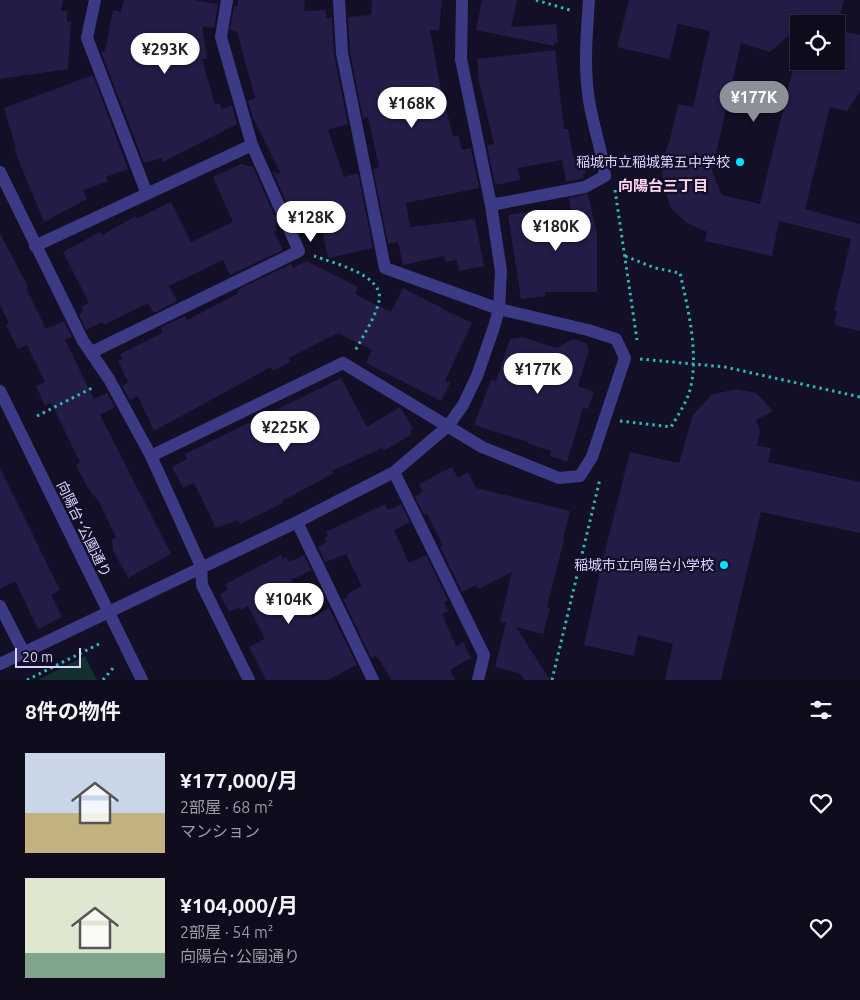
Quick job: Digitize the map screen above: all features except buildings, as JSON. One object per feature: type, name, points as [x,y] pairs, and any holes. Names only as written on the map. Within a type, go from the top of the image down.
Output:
[{"type":"street","points":[[95,0],[87,38],[147,194]]},
{"type":"street","points":[[92,352],[300,251],[252,145],[221,37],[226,0]]},
{"type":"street","points":[[151,456],[343,363],[482,448],[559,478],[580,476],[592,457],[624,358],[616,339],[603,334],[499,309],[384,268],[342,53],[339,0]]},
{"type":"street","points":[[0,664],[201,566],[297,522],[394,472],[448,426],[463,405],[477,376],[499,309],[501,271],[491,206],[461,59],[462,0]]},
{"type":"street","points":[[491,206],[584,187],[605,176],[603,153],[588,95],[585,46],[589,0]]},
{"type":"street","points":[[35,246],[252,145]]},
{"type":"street","points":[[0,172],[83,341],[110,379],[151,456],[201,566],[202,585],[249,680]]},
{"type":"street","name":"向陽台･公園通り","points":[[0,391],[142,680]]},
{"type":"street","points":[[394,472],[484,655],[478,680]]},
{"type":"street","points":[[297,522],[373,680]]},
{"type":"street","points":[[0,606],[24,653]]},
{"type":"path","points":[[536,0],[588,15]]},
{"type":"path","points":[[300,251],[362,273],[377,286],[380,300],[348,366]]},
{"type":"path","points":[[616,421],[671,427],[688,395],[694,364],[687,306],[680,273],[655,268],[624,256]]},
{"type":"path","points":[[624,358],[725,367],[860,397]]},
{"type":"path","points":[[37,416],[110,379]]},
{"type":"path","points":[[27,680],[100,644]]},
{"type":"path","points":[[103,680],[113,668]]},
{"type":"green space","points":[[85,656],[97,680],[38,680]]},
{"type":"place","name":"稲城市立稲城第五中学校","points":[[740,162]]},
{"type":"place","name":"稲城市立向陽台小学校","points":[[724,565]]},
{"type":"district","name":"向陽台三丁目","points":[[663,186]]}]
